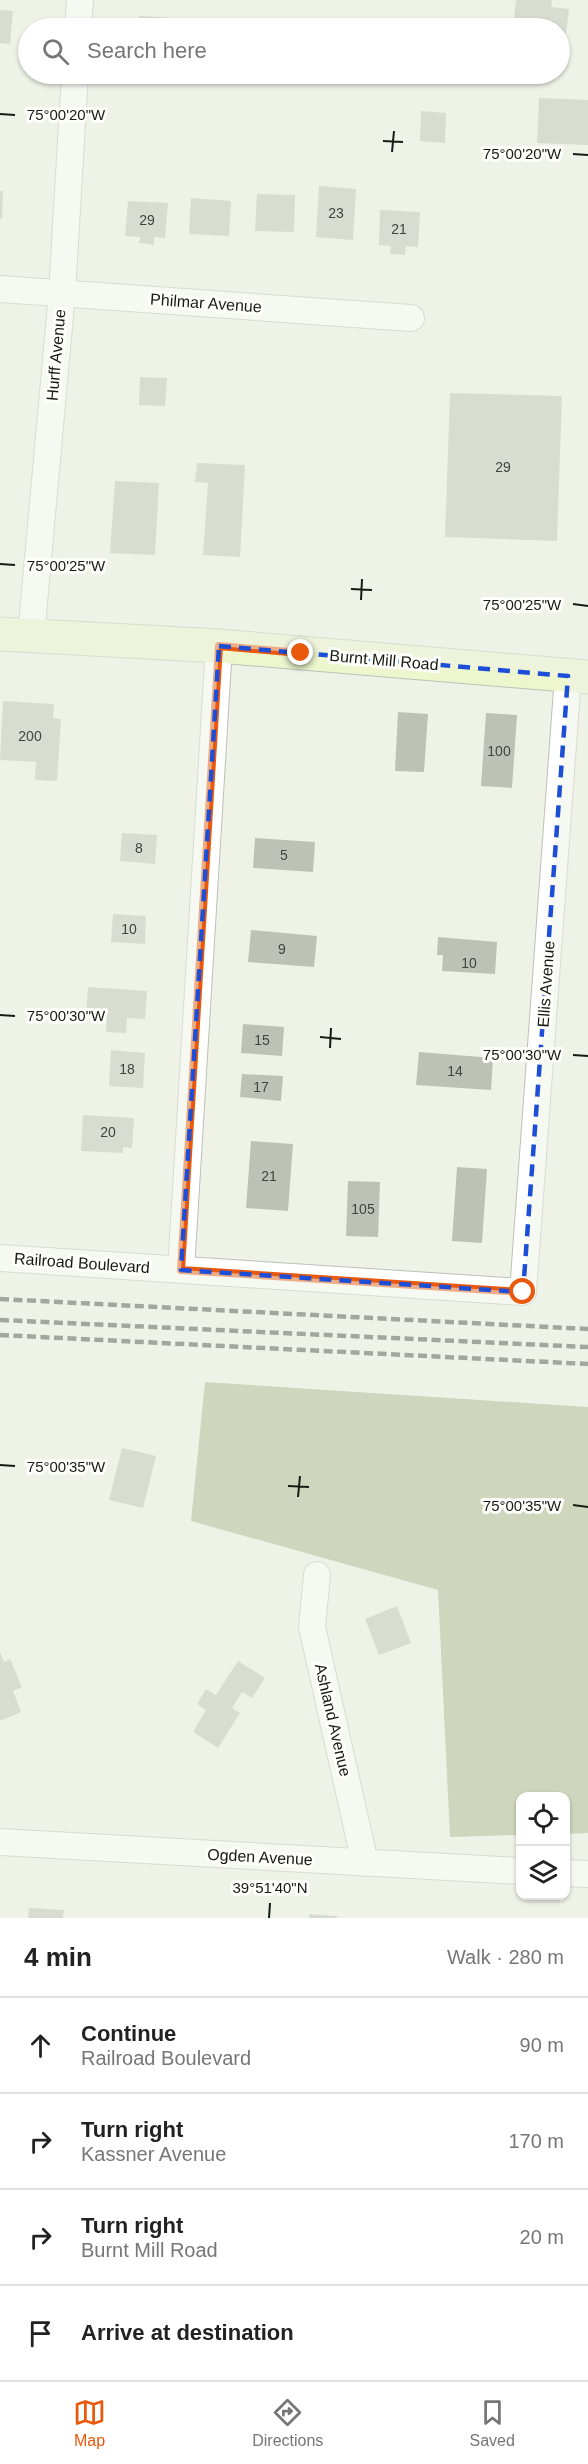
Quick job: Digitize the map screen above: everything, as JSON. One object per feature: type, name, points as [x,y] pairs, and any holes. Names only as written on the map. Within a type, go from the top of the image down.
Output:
[{"type":"main road","name":"Burnt Mill Road","points":[[16,635],[219,646],[578,676]]},
{"type":"street","points":[[79,18],[80,0]]},
{"type":"street","name":"Hurff Avenue","points":[[16,635],[62,293],[74,84]]},
{"type":"street","name":"Philmar Avenue","points":[[0,289],[411,318]]},
{"type":"street","points":[[181,1270],[219,646]]},
{"type":"street","name":"Ellis Avenue","points":[[523,1292],[578,676]]},
{"type":"street","name":"Railroad Boulevard","points":[[0,1258],[523,1292]]},
{"type":"street","name":"Ashland Avenue","points":[[317,1575],[312,1627],[365,1863]]},
{"type":"street","name":"Ogden Avenue","points":[[0,1842],[516,1871]]},
{"type":"street","points":[[570,1873],[588,1874]]},
{"type":"highlighted area","points":[[219,646],[568,676],[523,1292],[181,1270]]},
{"type":"green space","points":[[205,1382],[588,1407],[588,1833],[570,1834],[570,1792],[516,1792],[516,1835],[450,1837],[438,1590],[191,1521]]},
{"type":"building","points":[[516,0],[552,0],[551,7],[569,9],[568,18],[514,18]]},
{"type":"building","points":[[0,10],[13,11],[10,44],[0,43]]},
{"type":"building","points":[[139,16],[174,18],[139,18]]},
{"type":"building","points":[[539,98],[588,100],[588,145],[537,143]]},
{"type":"building","points":[[421,111],[446,113],[445,143],[420,141]]},
{"type":"building","points":[[319,186],[356,189],[353,240],[316,237]]},
{"type":"building","points":[[0,191],[3,191],[2,219],[0,219]]},
{"type":"building","points":[[257,194],[295,195],[294,232],[255,231]]},
{"type":"building","points":[[191,198],[231,201],[229,236],[189,234]]},
{"type":"building","points":[[128,201],[168,203],[165,238],[154,237],[154,245],[139,243],[140,237],[125,236]]},
{"type":"building","points":[[380,210],[420,212],[418,247],[406,246],[405,255],[390,254],[391,246],[379,245]]},
{"type":"building","points":[[140,377],[167,378],[165,406],[139,405]]},
{"type":"building","points":[[450,393],[562,396],[557,541],[445,537]]},
{"type":"building","points":[[197,463],[245,465],[240,557],[203,555],[208,483],[195,482]]},
{"type":"building","points":[[115,481],[159,483],[155,555],[110,553]]},
{"type":"building","points":[[3,701],[54,704],[53,718],[61,719],[57,781],[35,780],[36,762],[0,760]]},
{"type":"building","points":[[398,712],[428,714],[424,772],[395,771]]},
{"type":"building","points":[[486,713],[517,715],[512,788],[481,786]]},
{"type":"building","points":[[122,833],[157,835],[155,864],[120,861]]},
{"type":"building","points":[[255,838],[315,842],[313,872],[253,868]]},
{"type":"building","points":[[113,914],[146,916],[145,944],[111,942]]},
{"type":"building","points":[[251,930],[317,936],[314,967],[248,962]]},
{"type":"building","points":[[438,937],[497,942],[495,974],[442,971],[443,955],[437,955]]},
{"type":"building","points":[[88,987],[147,991],[145,1019],[127,1018],[126,1033],[106,1032],[107,1018],[86,1017]]},
{"type":"building","points":[[243,1024],[284,1027],[282,1056],[241,1053]]},
{"type":"building","points":[[111,1050],[145,1053],[143,1088],[109,1086]]},
{"type":"building","points":[[419,1052],[493,1058],[491,1090],[416,1085]]},
{"type":"building","points":[[242,1074],[283,1076],[281,1101],[240,1097]]},
{"type":"building","points":[[83,1115],[134,1118],[132,1148],[123,1147],[123,1153],[81,1151]]},
{"type":"building","points":[[251,1141],[293,1144],[288,1211],[246,1208]]},
{"type":"building","points":[[457,1167],[487,1169],[482,1243],[452,1241]]},
{"type":"building","points":[[348,1181],[380,1182],[378,1237],[346,1236]]},
{"type":"building","points":[[122,1448],[156,1456],[143,1508],[109,1500]]},
{"type":"building","points":[[397,1606],[411,1643],[379,1655],[365,1619]]},
{"type":"building","points":[[0,1652],[4,1662],[10,1659],[22,1687],[13,1691],[21,1712],[0,1721]]},
{"type":"building","points":[[238,1661],[265,1678],[252,1698],[242,1692],[232,1708],[240,1713],[218,1748],[193,1732],[206,1710],[197,1704],[206,1689],[216,1695]]},
{"type":"building","points":[[29,1908],[64,1910],[63,1918],[28,1918]]},
{"type":"building","points":[[309,1914],[337,1916],[337,1918],[309,1918]]},
{"type":"railway","points":[[0,1299],[588,1329]]},
{"type":"railway","points":[[0,1320],[588,1347]]},
{"type":"railway","points":[[0,1335],[588,1364]]},
{"type":"route","points":[[301,653],[219,646],[181,1270],[523,1292]]}]
